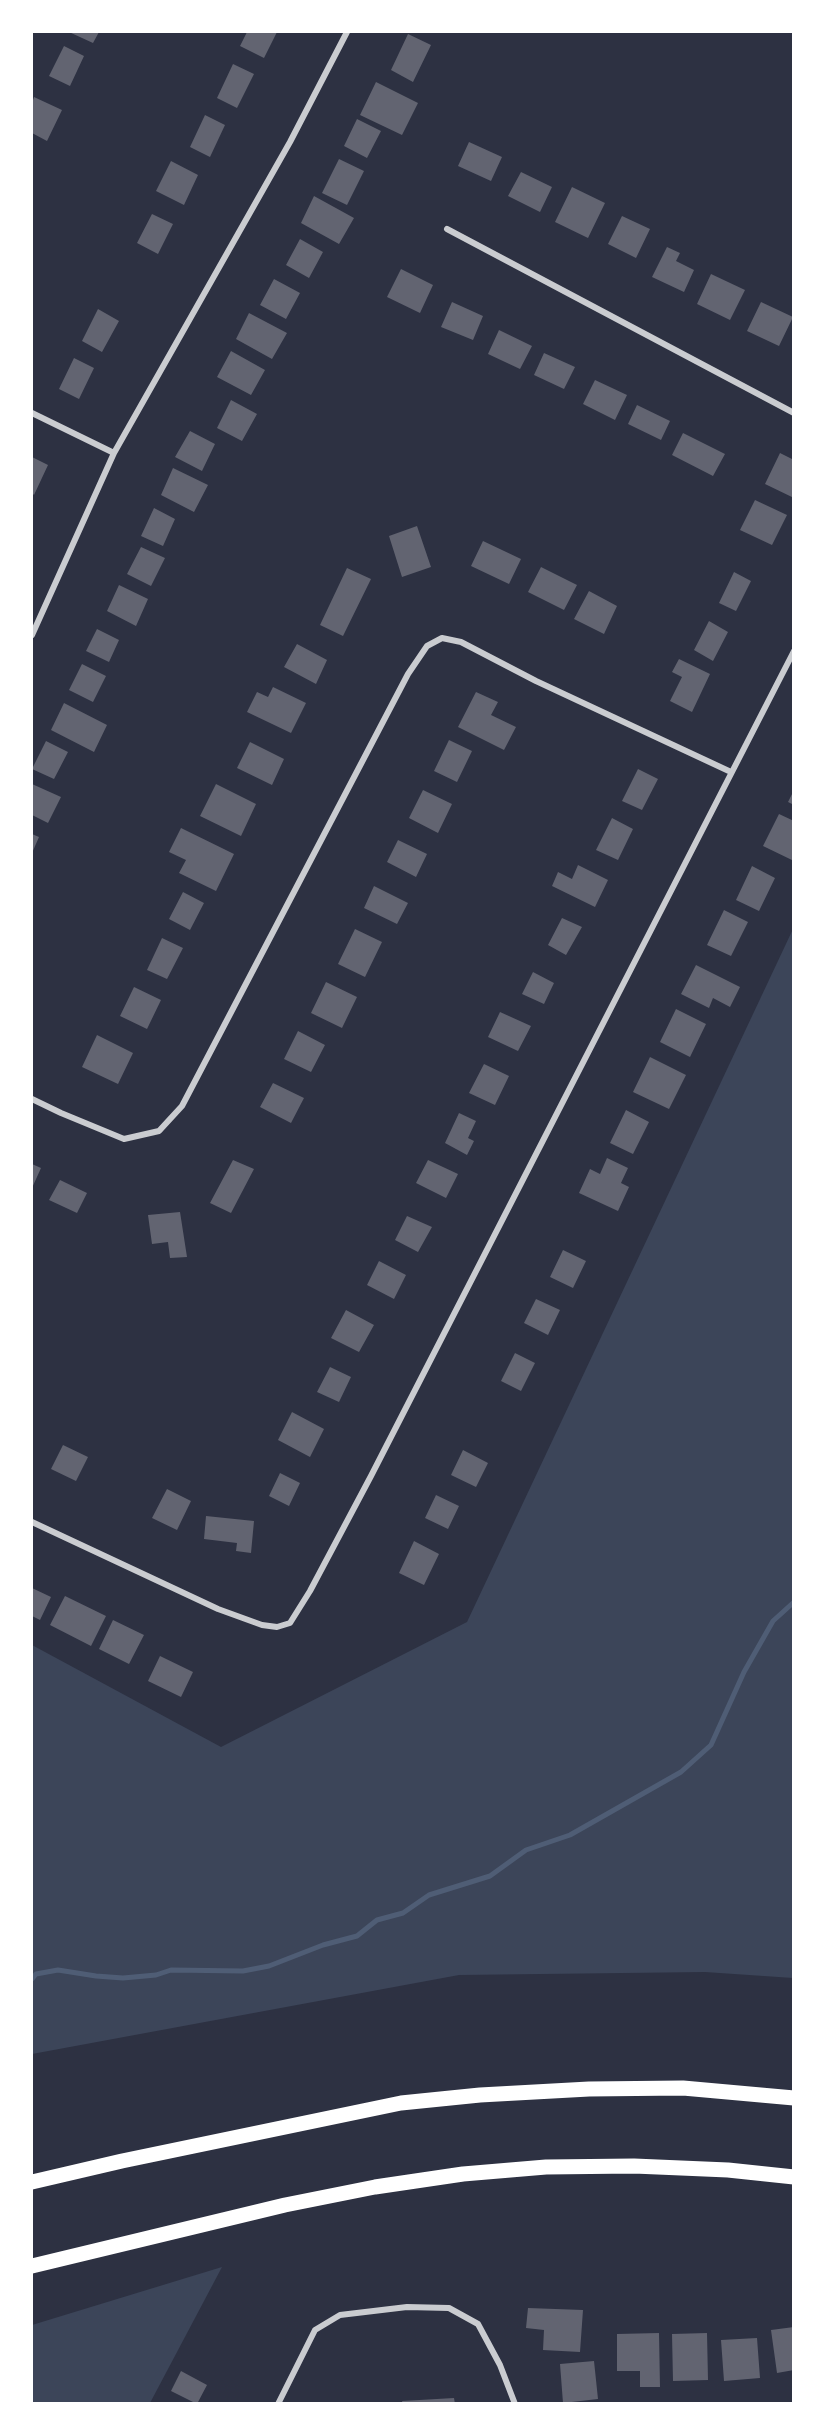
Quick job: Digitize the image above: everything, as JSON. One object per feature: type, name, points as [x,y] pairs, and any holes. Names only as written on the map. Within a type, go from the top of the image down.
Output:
[{"type":"highway","points":[[32,2182],[401,2103],[480,2095],[601,2089],[683,2088],[794,2098]]},
{"type":"highway","points":[[32,2266],[285,2205],[375,2187],[463,2174],[546,2167],[634,2166],[728,2170],[794,2176]]},
{"type":"street","points":[[32,635],[114,453],[290,142],[347,32]]},
{"type":"street","points":[[447,230],[794,413]]},
{"type":"street","points":[[32,413],[114,453]]},
{"type":"street","points":[[32,1099],[124,1139],[159,1131],[182,1106],[408,674],[427,646],[442,638],[461,642],[536,681],[731,772]]},
{"type":"street","points":[[32,1522],[218,1609],[262,1625],[277,1627],[290,1623],[310,1591],[371,1476],[794,651]]},
{"type":"street","points":[[278,2403],[315,2330],[340,2315],[406,2307],[449,2308],[478,2324],[500,2365],[514,2403]]},
{"type":"shaded area","points":[[793,929],[793,1978],[705,1972],[459,1975],[32,2054],[32,1645],[221,1747],[467,1622]]},
{"type":"shaded area","points":[[222,2267],[150,2403],[32,2403],[32,2325]]},
{"type":"building","points":[[69,32],[99,32],[93,43]]},
{"type":"building","points":[[247,32],[277,32],[264,58],[240,46]]},
{"type":"building","points":[[408,34],[431,45],[413,82],[391,70]]},
{"type":"building","points":[[64,46],[84,56],[70,86],[49,76]]},
{"type":"building","points":[[233,64],[254,74],[237,108],[217,98]]},
{"type":"building","points":[[376,82],[418,103],[402,135],[360,115]]},
{"type":"building","points":[[34,97],[62,110],[47,141],[32,133]]},
{"type":"building","points":[[205,115],[225,125],[210,157],[190,147]]},
{"type":"building","points":[[357,119],[381,131],[367,158],[344,146]]},
{"type":"building","points":[[469,142],[502,157],[491,181],[458,166]]},
{"type":"building","points":[[339,159],[364,171],[347,205],[322,193]]},
{"type":"building","points":[[171,161],[198,175],[184,205],[156,191]]},
{"type":"building","points":[[521,172],[552,187],[540,212],[508,196]]},
{"type":"building","points":[[572,187],[605,203],[588,238],[555,222]]},
{"type":"building","points":[[314,196],[354,218],[339,244],[301,223]]},
{"type":"building","points":[[152,214],[173,224],[158,254],[137,243]]},
{"type":"building","points":[[622,216],[650,229],[636,258],[608,244]]},
{"type":"building","points":[[300,239],[323,252],[309,278],[286,265]]},
{"type":"building","points":[[667,247],[680,253],[676,261],[694,270],[684,292],[652,277]]},
{"type":"building","points":[[401,269],[433,285],[420,313],[387,297]]},
{"type":"building","points":[[711,274],[745,290],[730,320],[697,304]]},
{"type":"building","points":[[274,279],[300,293],[286,319],[260,305]]},
{"type":"building","points":[[452,302],[483,316],[473,340],[441,327]]},
{"type":"building","points":[[761,302],[793,317],[779,346],[747,331]]},
{"type":"building","points":[[98,309],[119,321],[102,352],[82,341]]},
{"type":"building","points":[[249,313],[287,333],[272,359],[236,339]]},
{"type":"building","points":[[499,330],[532,346],[520,369],[488,354]]},
{"type":"building","points":[[231,351],[265,370],[251,395],[217,377]]},
{"type":"building","points":[[544,353],[575,367],[564,389],[534,375]]},
{"type":"building","points":[[74,358],[94,368],[79,399],[59,389]]},
{"type":"building","points":[[595,380],[627,395],[615,420],[583,404]]},
{"type":"building","points":[[231,400],[257,414],[242,441],[217,428]]},
{"type":"building","points":[[637,405],[670,421],[661,440],[628,424]]},
{"type":"building","points":[[190,431],[215,444],[202,471],[175,457]]},
{"type":"building","points":[[683,433],[725,454],[713,476],[672,455]]},
{"type":"building","points":[[780,453],[794,460],[794,498],[765,484]]},
{"type":"building","points":[[32,457],[48,465],[34,495],[32,493]]},
{"type":"building","points":[[173,468],[208,485],[194,512],[161,495]]},
{"type":"building","points":[[755,500],[787,515],[772,545],[740,530]]},
{"type":"building","points":[[154,508],[175,519],[163,546],[141,536]]},
{"type":"building","points":[[417,526],[431,567],[402,577],[389,536]]},
{"type":"building","points":[[483,541],[521,559],[509,584],[471,566]]},
{"type":"building","points":[[141,547],[165,558],[151,586],[127,574]]},
{"type":"building","points":[[541,567],[577,585],[564,610],[528,592]]},
{"type":"building","points":[[347,568],[371,579],[343,636],[320,625]]},
{"type":"building","points":[[734,572],[751,581],[736,611],[719,603]]},
{"type":"building","points":[[119,585],[148,599],[136,626],[107,611]]},
{"type":"building","points":[[589,591],[617,606],[604,634],[574,619]]},
{"type":"building","points":[[709,621],[728,632],[713,661],[694,650]]},
{"type":"building","points":[[97,629],[119,640],[109,662],[86,651]]},
{"type":"building","points":[[297,644],[327,660],[316,684],[284,667]]},
{"type":"building","points":[[679,659],[710,674],[692,712],[670,701],[682,677],[672,672]]},
{"type":"building","points":[[82,664],[106,676],[93,702],[69,690]]},
{"type":"building","points":[[273,687],[306,703],[291,733],[247,712],[257,692],[268,697]]},
{"type":"building","points":[[476,692],[498,702],[491,715],[516,727],[504,750],[458,727]]},
{"type":"building","points":[[64,703],[107,725],[94,752],[51,730]]},
{"type":"building","points":[[449,740],[472,751],[457,782],[434,771]]},
{"type":"building","points":[[46,741],[68,752],[54,779],[32,769]]},
{"type":"building","points":[[250,742],[284,759],[272,785],[237,768]]},
{"type":"building","points":[[638,769],[658,779],[642,810],[622,801]]},
{"type":"building","points":[[32,784],[61,797],[48,823],[32,815]]},
{"type":"building","points":[[216,784],[256,804],[241,836],[200,816]]},
{"type":"building","points":[[423,790],[452,804],[438,833],[409,818]]},
{"type":"building","points":[[794,790],[794,805],[788,802]]},
{"type":"building","points":[[779,814],[794,821],[794,861],[763,846]]},
{"type":"building","points":[[612,818],[633,829],[618,860],[596,850]]},
{"type":"building","points":[[181,828],[234,854],[216,891],[179,873],[186,860],[169,852]]},
{"type":"building","points":[[32,834],[39,837],[32,853]]},
{"type":"building","points":[[398,840],[427,854],[416,877],[387,862]]},
{"type":"building","points":[[578,865],[608,880],[595,907],[552,886],[558,872],[572,879]]},
{"type":"building","points":[[752,866],[775,878],[759,911],[736,900]]},
{"type":"building","points":[[374,886],[408,903],[397,924],[364,908]]},
{"type":"building","points":[[183,892],[204,903],[190,930],[169,919]]},
{"type":"building","points":[[724,910],[748,922],[731,956],[707,945]]},
{"type":"building","points":[[562,918],[582,927],[566,955],[548,945]]},
{"type":"building","points":[[355,929],[382,942],[365,977],[338,964]]},
{"type":"building","points":[[162,938],[183,948],[167,979],[147,970]]},
{"type":"building","points":[[696,965],[740,987],[730,1007],[713,998],[709,1008],[681,994]]},
{"type":"building","points":[[533,972],[554,983],[544,1004],[522,994]]},
{"type":"building","points":[[326,982],[357,997],[342,1028],[311,1013]]},
{"type":"building","points":[[134,987],[161,1000],[147,1029],[120,1016]]},
{"type":"building","points":[[676,1009],[706,1024],[690,1057],[660,1042]]},
{"type":"building","points":[[500,1012],[531,1026],[518,1051],[488,1037]]},
{"type":"building","points":[[298,1031],[325,1045],[311,1072],[284,1059]]},
{"type":"building","points":[[97,1035],[133,1053],[118,1084],[82,1067]]},
{"type":"building","points":[[650,1057],[686,1075],[669,1109],[633,1092]]},
{"type":"building","points":[[484,1064],[509,1076],[495,1105],[469,1093]]},
{"type":"building","points":[[273,1083],[304,1098],[291,1123],[260,1107]]},
{"type":"building","points":[[626,1110],[649,1122],[633,1154],[610,1143]]},
{"type":"building","points":[[459,1113],[476,1121],[468,1138],[474,1141],[467,1155],[445,1143]]},
{"type":"building","points":[[607,1158],[628,1168],[621,1183],[629,1187],[618,1211],[579,1193],[590,1169],[600,1174]]},
{"type":"building","points":[[233,1160],[254,1169],[231,1213],[210,1203]]},
{"type":"building","points":[[428,1160],[458,1174],[446,1198],[416,1183]]},
{"type":"building","points":[[32,1164],[41,1168],[32,1188]]},
{"type":"building","points":[[60,1180],[87,1193],[77,1213],[49,1200]]},
{"type":"building","points":[[180,1212],[187,1257],[170,1258],[168,1242],[152,1244],[148,1215]]},
{"type":"building","points":[[407,1216],[432,1227],[418,1252],[395,1240]]},
{"type":"building","points":[[563,1250],[586,1261],[573,1288],[550,1277]]},
{"type":"building","points":[[379,1261],[406,1275],[394,1299],[367,1285]]},
{"type":"building","points":[[536,1299],[560,1310],[548,1335],[524,1323]]},
{"type":"building","points":[[346,1310],[374,1325],[359,1352],[331,1338]]},
{"type":"building","points":[[515,1353],[535,1363],[521,1391],[501,1381]]},
{"type":"building","points":[[330,1367],[351,1377],[339,1402],[317,1392]]},
{"type":"building","points":[[292,1412],[324,1429],[310,1457],[278,1440]]},
{"type":"building","points":[[63,1445],[88,1457],[76,1481],[51,1469]]},
{"type":"building","points":[[463,1450],[488,1463],[476,1487],[451,1475]]},
{"type":"building","points":[[280,1473],[300,1483],[289,1506],[269,1496]]},
{"type":"building","points":[[167,1489],[191,1501],[177,1530],[152,1518]]},
{"type":"building","points":[[436,1495],[459,1506],[448,1529],[425,1518]]},
{"type":"building","points":[[206,1516],[254,1521],[251,1553],[236,1551],[237,1543],[204,1539]]},
{"type":"building","points":[[414,1541],[439,1554],[424,1585],[399,1573]]},
{"type":"building","points":[[32,1588],[51,1597],[40,1620],[32,1616]]},
{"type":"building","points":[[65,1596],[106,1616],[91,1646],[50,1625]]},
{"type":"building","points":[[113,1620],[144,1635],[129,1664],[99,1649]]},
{"type":"building","points":[[160,1656],[193,1672],[181,1697],[148,1681]]},
{"type":"building","points":[[528,2308],[583,2310],[580,2352],[543,2350],[544,2330],[526,2328]]},
{"type":"building","points":[[794,2327],[794,2370],[777,2373],[771,2330]]},
{"type":"building","points":[[659,2333],[660,2387],[640,2387],[640,2371],[617,2371],[617,2334]]},
{"type":"building","points":[[707,2333],[708,2380],[673,2381],[672,2334]]},
{"type":"building","points":[[757,2338],[760,2378],[724,2381],[721,2340]]},
{"type":"building","points":[[594,2361],[598,2399],[563,2403],[560,2364]]},
{"type":"building","points":[[181,2371],[207,2385],[197,2404],[171,2391]]},
{"type":"building","points":[[454,2398],[455,2404],[403,2404],[402,2401]]},
{"type":"waterway","points":[[32,1979],[36,1974],[58,1970],[123,1978],[156,1975],[171,1970],[243,1971],[269,1966],[323,1945],[357,1936],[377,1920],[403,1913],[429,1895],[490,1876],[526,1850],[570,1835],[681,1772],[711,1745],[744,1672],[773,1621],[794,1602]]}]
